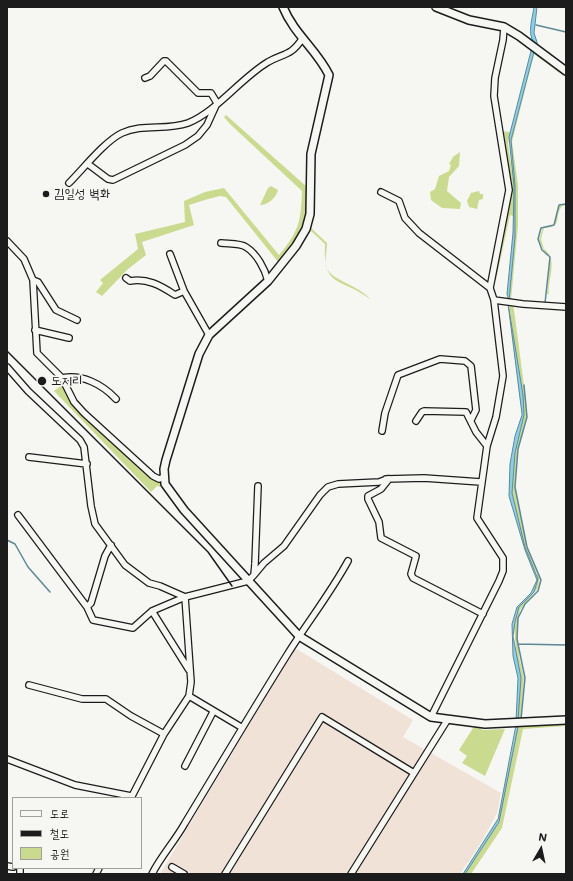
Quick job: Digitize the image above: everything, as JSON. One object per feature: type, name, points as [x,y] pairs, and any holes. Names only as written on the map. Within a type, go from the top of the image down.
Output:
[{"type":"street","points":[[283,7],[291,25],[323,63],[329,75],[310,164],[310,214],[306,230],[296,246],[268,281],[209,335],[199,354],[166,460],[164,477],[170,492],[184,510],[299,636],[431,717],[485,724],[566,720]]},
{"type":"street","points":[[436,7],[469,20],[504,27],[519,36],[566,71]]},
{"type":"street","points":[[431,717],[502,576],[504,565],[501,554],[477,518],[487,446],[496,417],[503,376],[494,300],[490,288],[509,190],[494,96],[495,78],[503,40],[504,27]]},
{"type":"street","points":[[69,183],[112,139],[121,133],[132,129],[162,128],[188,123],[217,103],[260,68],[295,50],[302,39]]},
{"type":"street","points":[[145,78],[150,76],[164,61],[166,61],[198,93],[211,94],[217,103]]},
{"type":"street","points":[[88,164],[108,180],[113,180],[185,145],[198,136],[207,125],[217,103]]},
{"type":"street","points":[[381,192],[399,201],[405,218],[419,233],[490,288]]},
{"type":"street","points":[[7,241],[24,259],[33,280],[35,330],[38,353],[62,378],[74,402],[84,413],[153,476],[159,479],[164,477]]},
{"type":"street","points":[[221,243],[245,246],[254,254],[266,273],[268,281]]},
{"type":"street","points":[[170,254],[184,291],[209,335]]},
{"type":"street","points":[[126,278],[130,281],[140,279],[150,281],[175,294],[184,291]]},
{"type":"street","points":[[33,280],[38,282],[56,310],[77,320]]},
{"type":"street","points":[[494,300],[566,307]]},
{"type":"street","points":[[35,330],[69,338]]},
{"type":"street","points":[[382,431],[385,413],[396,378],[403,373],[440,359],[465,361],[471,366],[476,410],[471,420]]},
{"type":"street","points":[[7,367],[30,393],[80,440],[84,447],[91,506],[95,524],[125,565],[149,583],[185,597]]},
{"type":"street","points":[[62,378],[80,377],[88,380],[116,399]]},
{"type":"street","points":[[416,421],[422,412],[466,412],[476,432],[487,446]]},
{"type":"street","points":[[30,457],[87,464]]},
{"type":"street","points":[[378,479],[424,478],[481,482]]},
{"type":"street","points":[[18,515],[87,606],[92,620],[130,628],[136,626],[152,612],[185,597],[248,581],[284,546],[328,487],[338,484],[379,482],[389,479]]},
{"type":"street","points":[[389,479],[381,488],[368,496],[379,522],[382,538],[416,556],[416,561],[411,574],[413,578],[483,614]]},
{"type":"street","points":[[254,575],[258,486]]},
{"type":"street","points":[[87,606],[91,603],[105,556],[111,545]]},
{"type":"street","points":[[152,874],[159,861],[181,830],[241,727],[299,636],[334,586],[348,561]]},
{"type":"street","points":[[7,759],[75,785],[131,797],[164,734],[189,696],[190,672],[185,597]]},
{"type":"street","points":[[152,612],[190,672]]},
{"type":"street","points":[[30,685],[82,699],[106,699],[131,716],[164,734]]},
{"type":"street","points":[[189,696],[213,712],[241,727]]},
{"type":"street","points":[[185,766],[213,712]]},
{"type":"street","points":[[225,874],[322,717],[414,773]]},
{"type":"street","points":[[351,874],[448,719]]},
{"type":"street","points":[[172,867],[184,874]]},
{"type":"shaded area","points":[[295,648],[413,720],[403,737],[501,793],[497,813],[481,843],[460,874],[160,874]]},
{"type":"green space","points":[[534,52],[566,78],[534,54],[512,142],[518,185],[518,225],[511,300],[509,300],[515,237],[515,185],[511,140]]},
{"type":"green space","points":[[226,115],[307,187],[307,216],[304,227],[279,263],[226,197],[220,196],[189,205],[194,225],[142,242],[146,255],[128,269],[102,296],[96,292],[103,283],[100,280],[138,249],[135,234],[185,222],[184,201],[205,192],[224,188],[279,255],[286,247],[298,226],[302,191],[230,124],[224,117]]},
{"type":"green space","points":[[501,131],[510,132],[508,144],[514,186],[513,216],[510,215],[496,280],[492,280],[509,201]]},
{"type":"green space","points":[[460,152],[459,166],[449,177],[447,191],[461,203],[460,209],[442,208],[431,200],[430,192],[435,189],[439,176],[449,171],[451,165],[449,164],[453,157]]},
{"type":"green space","points":[[271,186],[278,190],[275,196],[269,202],[260,205],[268,188]]},
{"type":"green space","points":[[479,191],[480,194],[483,194],[483,199],[479,200],[477,209],[469,207],[467,201],[471,193]]},
{"type":"green space","points":[[561,205],[566,206],[562,206],[559,210],[556,224],[554,226],[544,228],[541,239],[544,249],[551,258],[552,264],[549,294],[547,294],[550,257],[544,251],[539,240],[543,227],[554,225],[559,206]]},
{"type":"green space","points":[[311,228],[327,243],[326,261],[325,244],[311,231]]},
{"type":"green space","points":[[327,268],[333,275],[359,290],[370,299],[360,292],[336,280],[331,275]]},
{"type":"green space","points":[[509,303],[513,304],[527,409],[527,417],[518,449],[515,487],[527,547],[540,576],[538,588],[520,610],[517,627],[519,656],[524,678],[521,718],[518,718],[521,678],[517,660],[514,627],[519,607],[532,594],[537,584],[537,574],[525,547],[512,493],[515,453],[524,415]]},
{"type":"green space","points":[[63,384],[74,407],[146,475],[163,484],[161,487],[157,486],[151,492],[54,391]]},
{"type":"green space","points":[[566,723],[566,726],[523,729],[502,828],[471,874],[465,874],[499,822],[518,727]]},
{"type":"green space","points":[[475,725],[483,730],[505,729],[485,776],[462,763],[467,756],[459,750]]},
{"type":"water","points":[[534,7],[537,7],[534,33],[537,47],[531,33]]},
{"type":"water","points":[[530,48],[534,52],[511,140],[515,185],[515,237],[509,301],[507,294],[513,233],[514,186],[509,137],[531,51]]},
{"type":"water","points":[[508,303],[523,395],[524,415],[515,453],[512,493],[525,547],[538,579],[534,592],[519,607],[513,636],[521,678],[518,721],[516,721],[518,678],[513,656],[512,624],[517,607],[531,593],[537,580],[525,550],[509,496],[510,464],[515,436],[522,415]]},
{"type":"water","points":[[516,727],[518,727],[499,822],[465,874],[463,874],[498,819]]},
{"type":"waterway","points":[[536,25],[566,32]]},
{"type":"waterway","points":[[534,52],[566,76]]},
{"type":"waterway","points":[[545,303],[550,257],[542,250],[538,239],[541,228],[554,225],[559,205],[566,204]]},
{"type":"waterway","points":[[518,719],[521,719],[525,678],[517,639],[518,618],[525,604],[538,591],[541,580],[527,547],[515,487],[518,449],[527,417],[524,385]]},
{"type":"waterway","points":[[7,540],[15,544],[28,567],[50,592]]},
{"type":"waterway","points":[[518,644],[566,645]]},
{"type":"railway","points":[[7,351],[208,552],[232,586]]},
{"type":"place","name":"김일성 벽화","points":[[46,194]]},
{"type":"place","name":"도지리","points":[[42,381]]}]
